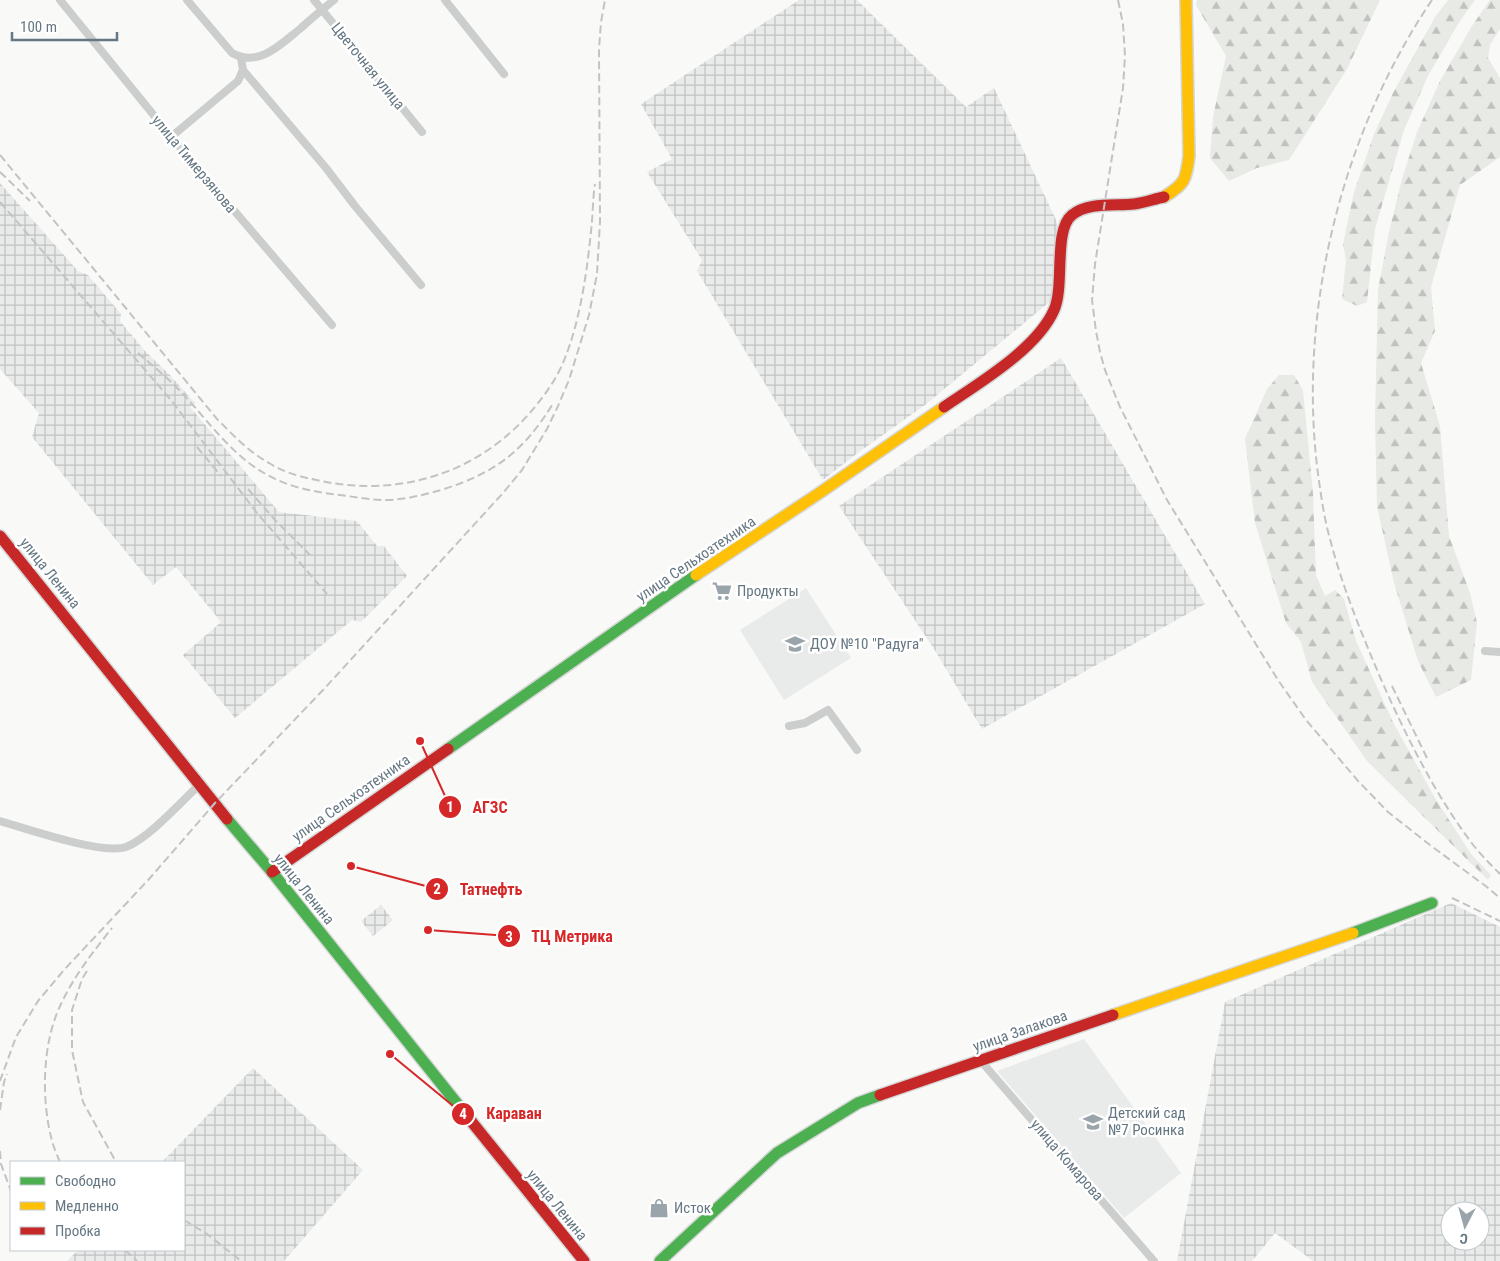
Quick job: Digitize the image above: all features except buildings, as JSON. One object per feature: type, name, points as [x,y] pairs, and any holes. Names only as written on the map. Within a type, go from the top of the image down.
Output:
[{"type":"street","name":"улица Тимерзянова","points":[[60,0],[171,138],[332,325]]},
{"type":"street","points":[[187,0],[214,34],[232,53],[241,58],[260,56],[276,49],[334,0]]},
{"type":"street","name":"Цветочная улица","points":[[314,0],[422,132]]},
{"type":"street","points":[[444,0],[504,74]]},
{"type":"street","name":"улица Сельхозтехника","points":[[272,872],[698,574],[998,370],[1033,340],[1046,326],[1055,309],[1059,294],[1062,237],[1065,223],[1072,215],[1086,207],[1137,204],[1164,197],[1180,187],[1187,174],[1189,156],[1186,0]]},
{"type":"street","points":[[241,58],[243,70],[421,285]]},
{"type":"street","points":[[171,138],[238,81],[243,70]]},
{"type":"street","name":"улица Ленина","points":[[0,536],[584,1261]]},
{"type":"street","points":[[1485,651],[1500,652]]},
{"type":"street","points":[[789,726],[805,723],[828,710],[857,750]]},
{"type":"street","points":[[0,821],[96,847],[114,850],[128,846],[149,832],[199,785]]},
{"type":"street","name":"улица Залакова","points":[[660,1261],[777,1153],[858,1103],[1361,930],[1432,903]]},
{"type":"street","name":"улица Комарова","points":[[980,1060],[1154,1261]]},
{"type":"shaded area","points":[[799,0],[857,0],[966,107],[994,88],[1057,222],[1053,299],[925,405],[823,480],[697,271],[702,260],[647,172],[672,159],[641,104]]},
{"type":"shaded area","points":[[0,183],[78,271],[88,275],[121,314],[120,321],[145,351],[195,403],[190,407],[279,512],[357,521],[377,546],[384,546],[407,576],[361,622],[352,620],[235,718],[183,655],[221,622],[176,567],[153,585],[32,437],[39,413],[0,369]]},
{"type":"shaded area","points":[[1061,358],[1205,604],[982,729],[934,649],[839,506]]},
{"type":"shaded area","name":"ДОУ №10 \"Радуга\"","points":[[806,588],[851,658],[784,700],[740,630]]},
{"type":"shaded area","points":[[1451,903],[1500,927],[1500,1261],[1313,1261],[1275,1233],[1252,1261],[1177,1261],[1225,1002]]},
{"type":"shaded area","points":[[381,905],[393,920],[373,936],[361,921]]},
{"type":"shaded area","name":"Детский сад №7 Росинка","points":[[1084,1039],[1181,1173],[1124,1218],[997,1071]]},
{"type":"shaded area","points":[[253,1068],[363,1170],[284,1261],[67,1261],[77,1251],[185,1251],[185,1161],[163,1161]]},
{"type":"green space","points":[[1197,0],[1380,0],[1347,69],[1289,160],[1257,168],[1229,181],[1210,158],[1213,117],[1226,56],[1196,5]]},
{"type":"green space","points":[[1448,0],[1475,0],[1458,24],[1428,76],[1404,130],[1375,229],[1367,302],[1357,306],[1342,299],[1346,260],[1343,244],[1354,192],[1374,134],[1394,91],[1435,17]]},
{"type":"green space","points":[[1490,0],[1500,0],[1500,29],[1490,45],[1488,58],[1500,78],[1500,157],[1460,185],[1431,287],[1435,331],[1421,363],[1440,426],[1449,536],[1470,593],[1477,623],[1471,680],[1436,697],[1418,661],[1394,583],[1377,506],[1375,419],[1378,290],[1389,232],[1402,179],[1417,132],[1440,81],[1472,26]]},
{"type":"green space","points":[[1279,375],[1294,375],[1303,390],[1313,494],[1316,575],[1325,596],[1335,590],[1344,599],[1356,641],[1393,722],[1435,798],[1471,854],[1491,875],[1488,880],[1367,761],[1312,682],[1301,642],[1286,623],[1255,523],[1245,439],[1267,389]]},
{"type":"railway","points":[[0,1081],[16,1037],[38,1001],[64,970],[150,878],[215,803],[324,689],[503,493],[522,470],[547,429],[569,380],[589,315],[597,274],[600,222],[599,49],[605,0]]},
{"type":"railway","points":[[1118,0],[1123,24],[1125,56],[1123,88],[1095,264],[1092,300],[1100,352],[1120,407],[1167,500],[1278,680],[1306,720],[1359,782],[1388,812],[1500,898]]},
{"type":"railway","points":[[1432,0],[1400,52],[1373,108],[1350,166],[1333,227],[1321,289],[1314,351],[1313,413],[1318,474],[1326,523],[1352,609],[1400,721],[1434,786],[1474,846],[1500,874]]},
{"type":"railway","points":[[0,155],[217,419],[235,437],[255,454],[282,470],[311,479],[354,486],[382,486],[410,482],[436,476],[461,465],[485,452],[508,435],[539,402],[562,366],[580,309],[586,273],[595,184]]},
{"type":"railway","points":[[0,172],[30,201]]},
{"type":"railway","points":[[0,202],[171,400],[257,513],[327,594]]},
{"type":"railway","points":[[138,353],[178,388],[230,447],[264,473],[282,482],[301,488],[368,499],[392,500],[413,497],[441,490],[478,476],[493,468],[520,447],[554,402]]},
{"type":"railway","points":[[197,447],[221,476]]},
{"type":"railway","points":[[248,489],[275,520],[310,555]]},
{"type":"railway","points":[[1392,686],[1427,758]]},
{"type":"railway","points":[[1452,898],[1500,921]]},
{"type":"railway","points":[[60,1161],[52,1141],[46,1107],[45,1071],[50,1036],[61,1004],[72,984],[112,928]]},
{"type":"railway","points":[[87,971],[82,979],[72,1010],[72,1050],[83,1102],[115,1161]]},
{"type":"railway","points":[[0,1110],[7,1074]]},
{"type":"railway","points":[[0,1151],[1,1164],[10,1188]]},
{"type":"railway","points":[[185,1221],[207,1234],[241,1261]]},
{"type":"railway","points":[[126,1251],[137,1261]]},
{"type":"traffic: fast","points":[[448,749],[696,575]]},
{"type":"traffic: fast","points":[[227,819],[272,872],[471,1121]]},
{"type":"traffic: fast","points":[[1353,933],[1432,903]]},
{"type":"traffic: fast","points":[[660,1261],[777,1153],[858,1103],[880,1095]]},
{"type":"traffic: slow","points":[[1164,197],[1183,181],[1187,171],[1189,156],[1186,0]]},
{"type":"traffic: slow","points":[[696,575],[944,407]]},
{"type":"traffic: slow","points":[[1113,1015],[1353,933]]},
{"type":"traffic: jam","points":[[944,407],[990,376],[1021,352],[1046,324],[1057,300],[1063,233],[1066,222],[1072,215],[1093,206],[1142,203],[1164,197]]},
{"type":"traffic: jam","points":[[0,536],[227,819]]},
{"type":"traffic: jam","points":[[272,872],[448,749]]},
{"type":"traffic: jam","points":[[880,1095],[1113,1015]]},
{"type":"traffic: jam","points":[[471,1121],[584,1261]]},
{"type":"place","name":"Продукты","points":[[722,591]]},
{"type":"place","name":"ДОУ №10 \"Радуга\"","points":[[795,644]]},
{"type":"place","name":"АГЗС","points":[[420,741]]},
{"type":"place","name":"Татнефть","points":[[351,866]]},
{"type":"place","name":"ТЦ Метрика","points":[[428,930]]},
{"type":"place","name":"Караван","points":[[390,1054]]},
{"type":"place","name":"Детский сад №7 Росинка","points":[[1093,1122]]},
{"type":"place","name":"Исток","points":[[659,1208]]}]
